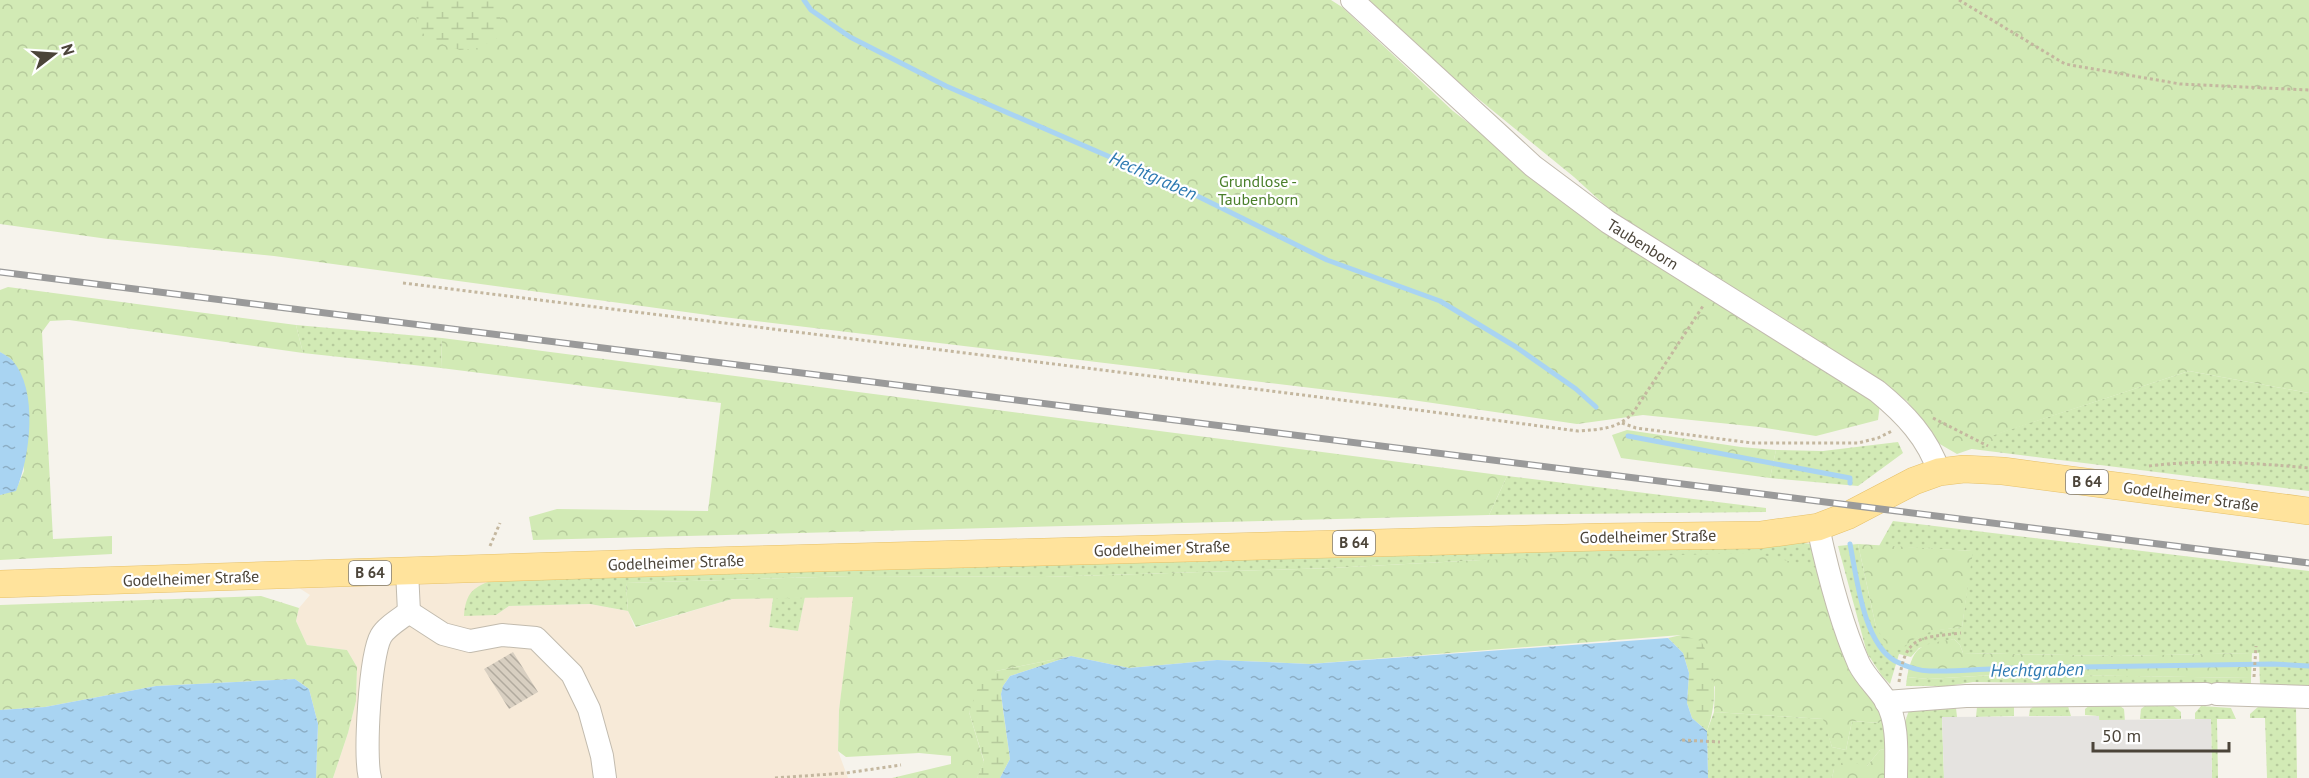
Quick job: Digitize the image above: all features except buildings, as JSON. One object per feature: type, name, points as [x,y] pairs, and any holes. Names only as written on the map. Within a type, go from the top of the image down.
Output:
[{"type":"main road","name":"Godelheimer Straße","points":[[0,584],[1094,550],[1760,535],[1818,527],[1847,516],[1914,481],[1939,472],[1964,469],[2003,471],[2309,511]]},
{"type":"lane","name":"Taubenborn","points":[[1352,0],[1533,166],[1589,208],[1877,391],[1897,407],[1928,445],[1939,472]]},
{"type":"lane","points":[[1818,527],[1825,557],[1856,655],[1865,674],[1886,702],[1893,719],[1896,778]]},
{"type":"lane","points":[[407,572],[409,612]]},
{"type":"lane","points":[[370,778],[369,717],[372,661],[381,635],[409,612]]},
{"type":"lane","points":[[409,612],[443,634],[470,641],[502,635],[536,638],[572,674],[585,700],[602,756],[605,778]]},
{"type":"lane","points":[[1886,702],[1966,696],[2212,694],[2309,697]]},
{"type":"path","points":[[1959,0],[2065,64],[2180,84],[2309,90]]},
{"type":"path","points":[[403,284],[1291,393],[1578,431],[1606,429],[1622,423],[1633,413],[1694,321]]},
{"type":"path","points":[[1930,416],[1948,427],[1993,447]]},
{"type":"path","points":[[1622,423],[1636,428],[1752,443],[1858,443],[1884,435]]},
{"type":"path","points":[[2138,466],[2217,461],[2309,468]]},
{"type":"path","points":[[1901,670],[1906,651],[1918,641],[1932,636],[1960,633]]},
{"type":"path","points":[[2254,678],[2256,646]]},
{"type":"path","points":[[1682,740],[1720,742]]},
{"type":"path","points":[[775,778],[846,773],[901,765]]},
{"type":"shaded area","points":[[496,579],[496,615],[509,606],[590,604],[628,611],[635,628],[732,599],[773,598],[769,627],[798,631],[805,597],[854,597],[839,710],[838,751],[848,778],[333,778],[356,701],[357,667],[347,650],[307,645],[296,621],[299,608],[310,595],[296,586]]},
{"type":"shaded area","points":[[2099,716],[2099,720],[2211,719],[2212,778],[1944,778],[1942,717]]},
{"type":"green space","name":"Grundlose - Taubenborn","points":[[0,0],[1331,0],[1342,7],[1453,111],[1618,238],[1880,404],[1878,420],[1816,436],[1759,427],[1643,415],[1577,424],[1412,400],[715,316],[274,256],[108,239],[0,224]]},
{"type":"green space","points":[[423,0],[495,0],[500,13],[499,37],[478,48],[460,50],[428,39],[417,26],[416,9]]},
{"type":"green space","points":[[1368,0],[2309,0],[2309,393],[2189,371],[1991,436],[1994,441],[1957,454],[1938,443],[1907,401],[1848,367],[1609,209],[1574,177],[1443,70]]},
{"type":"green space","points":[[8,287],[296,325],[303,353],[69,320],[50,321],[42,332],[53,539],[112,536],[112,554],[0,560],[0,495],[16,490],[24,471],[12,360],[0,352],[0,290]]},
{"type":"green space","points":[[296,325],[442,338],[441,368],[303,353]]},
{"type":"green space","points":[[442,338],[1507,476],[1489,515],[533,540],[529,517],[557,509],[708,511],[721,403],[441,368]]},
{"type":"green space","points":[[2189,371],[2309,393],[2309,491],[1956,447]]},
{"type":"green space","points":[[1627,430],[1776,450],[1770,478],[1621,458],[1612,435]]},
{"type":"green space","points":[[1898,442],[1903,453],[1858,486],[1770,478],[1776,450],[1823,451]]},
{"type":"green space","points":[[1507,476],[1766,508],[1766,512],[1489,515]]},
{"type":"green space","points":[[1893,521],[2309,571],[2309,688],[2260,686],[2259,653],[2114,656],[1963,653],[1960,645],[1954,639],[1919,648],[1911,657],[1899,654],[1890,684],[1867,653],[1838,546],[1858,544],[1876,627],[1915,638],[1928,631],[1962,627],[1972,551],[1879,546]]},
{"type":"green space","points":[[1811,544],[1821,569],[1481,560],[1331,568],[1044,577],[852,576],[626,583],[628,611],[590,604],[509,606],[496,615],[464,616],[467,601],[472,592],[496,579]]},
{"type":"green space","points":[[1858,544],[1973,551],[1962,627],[1929,632],[1900,650],[1887,645],[1876,627]]},
{"type":"green space","points":[[1755,553],[1821,569],[1885,713],[1880,723],[1852,721],[1846,750],[1832,747],[1823,719],[1714,712],[1715,687],[1681,635],[1310,664],[1217,660],[1129,668],[1071,656],[996,671],[969,712],[984,762],[977,778],[892,778],[951,764],[951,756],[919,753],[846,757],[838,751],[839,710],[853,597],[732,599],[636,627],[628,611],[626,583],[852,576],[1044,577],[1331,568],[1481,560]]},
{"type":"green space","points":[[261,596],[299,608],[296,621],[307,645],[347,650],[357,667],[356,701],[333,778],[316,778],[318,724],[309,689],[295,679],[156,686],[45,707],[0,710],[0,605]]},
{"type":"green space","points":[[805,597],[798,631],[769,627],[773,598]]},
{"type":"green space","points":[[1681,635],[1701,641],[1713,674],[1713,708],[1707,731],[1692,718],[1687,703],[1689,673],[1683,653],[1668,638]]},
{"type":"green space","points":[[1954,639],[1960,645],[1963,653],[2114,656],[2252,653],[2251,678],[2009,674],[1928,679],[1907,677],[1913,658],[1921,648]]},
{"type":"green space","points":[[1071,656],[1010,676],[1003,686],[1001,695],[1010,759],[1000,778],[977,778],[984,761],[969,712],[979,685],[996,671]]},
{"type":"green space","points":[[2011,674],[2251,678],[2251,686],[1973,682],[1948,686],[1906,686],[1907,677],[1928,679]]},
{"type":"green space","points":[[2171,704],[2181,712],[2181,719],[2140,719],[2141,709],[2146,705]]},
{"type":"green space","points":[[2090,705],[2120,706],[2124,709],[2125,722],[2101,778],[2099,716],[2085,715],[2085,709]]},
{"type":"green space","points":[[2296,705],[2297,778],[2267,778],[2265,718],[2250,718],[2250,714],[2259,706]]},
{"type":"green space","points":[[2034,706],[2068,706],[2071,716],[2029,716],[2030,709]]},
{"type":"green space","points":[[2201,706],[2231,708],[2236,719],[2217,719],[2218,778],[2212,778],[2211,719],[2195,719],[2195,713]]},
{"type":"green space","points":[[1977,707],[2014,707],[2014,716],[1976,717]]},
{"type":"green space","points":[[1956,708],[1957,717],[1942,717],[1944,778],[1906,778],[1905,722],[1909,710]]},
{"type":"green space","points":[[1714,712],[1824,719],[1832,747],[1846,750],[1852,721],[1880,723],[1885,713],[1889,748],[1880,750],[1867,766],[1834,769],[1832,778],[1708,778],[1707,731]]},
{"type":"green space","points":[[1889,748],[1889,778],[1832,778],[1834,769],[1844,761],[1867,766],[1880,750]]},
{"type":"water","points":[[0,352],[12,360],[20,373],[26,388],[29,424],[25,460],[16,491],[0,495]]},
{"type":"water","points":[[1668,638],[1683,653],[1689,673],[1687,703],[1692,718],[1707,731],[1708,778],[1000,778],[1010,759],[1001,694],[1003,686],[1010,676],[1071,656],[1129,668],[1217,660],[1310,664]]},
{"type":"water","points":[[295,679],[309,689],[318,724],[316,778],[0,778],[0,710],[45,707],[156,686]]},
{"type":"waterway","name":"Hechtgraben","points":[[804,0],[811,10],[850,37],[946,86],[1177,186],[1327,260],[1440,301],[1516,347],[1576,389],[1596,407]]},
{"type":"waterway","name":"Hechtgraben","points":[[1628,436],[1850,478],[1850,483]]},
{"type":"waterway","name":"Hechtgraben","points":[[1850,544],[1863,608],[1875,639],[1884,652],[1895,661],[1917,669],[1941,671],[2273,664],[2309,666]]},
{"type":"railway","points":[[0,272],[2309,563]]}]
